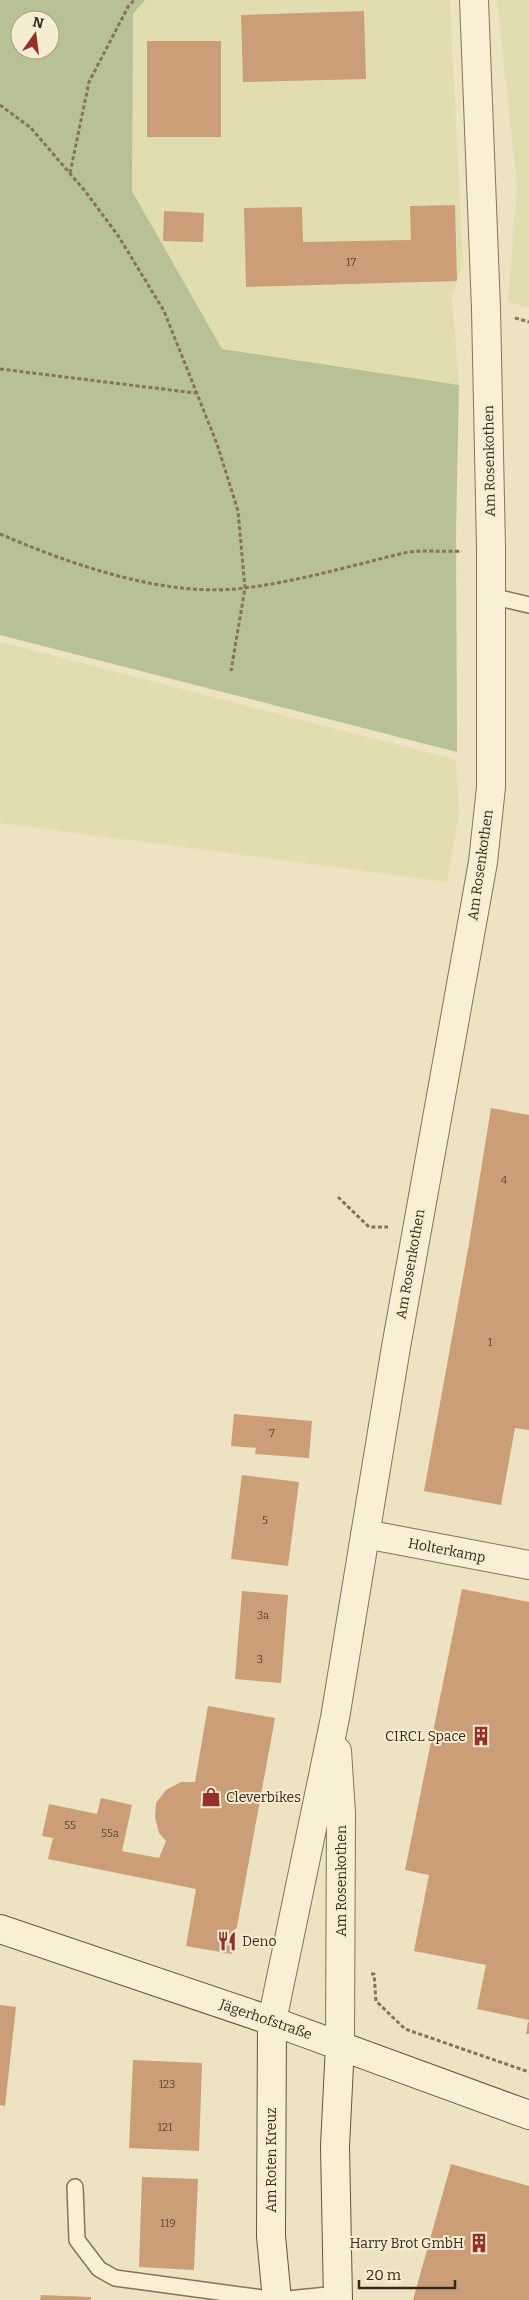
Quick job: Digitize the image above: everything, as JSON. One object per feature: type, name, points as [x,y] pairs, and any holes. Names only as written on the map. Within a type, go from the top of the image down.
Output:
[{"type":"street","name":"Am Rosenkothen","points":[[272,2020],[335,1718],[364,1534],[484,853],[491,787],[491,548],[486,309],[474,0]]},
{"type":"street","name":"Holterkamp","points":[[364,1534],[529,1566]]},
{"type":"street","name":"Am Rosenkothen","points":[[335,1718],[341,1813],[340,2045]]},
{"type":"street","name":"Jägerhofstraße","points":[[0,1929],[272,2020],[529,2115]]},
{"type":"street","name":"Am Roten Kreuz","points":[[272,2020],[271,2236],[277,2300]]},
{"type":"street","points":[[338,2297],[335,2146],[340,2045]]},
{"type":"lane","points":[[491,596],[529,606]]},
{"type":"lane","points":[[75,2187],[77,2240],[99,2269],[115,2278],[277,2300],[338,2297]]},
{"type":"path","points":[[70,173],[89,82],[128,7],[134,0]]},
{"type":"path","points":[[0,105],[31,128],[70,173],[119,237],[164,311],[217,444],[238,511],[245,588],[231,670]]},
{"type":"path","points":[[0,369],[196,393]]},
{"type":"path","points":[[0,534],[64,561],[108,574],[177,587],[210,590],[245,588],[408,552],[491,548]]},
{"type":"path","points":[[338,1197],[369,1227],[417,1228]]},
{"type":"path","points":[[340,1968],[374,1974],[376,2001],[406,2029],[529,2072]]},
{"type":"shaded area","points":[[145,0],[450,0],[463,262],[452,297],[459,385],[222,349],[132,191],[133,14]]},
{"type":"shaded area","points":[[497,0],[529,0],[529,308],[508,302],[517,186]]},
{"type":"shaded area","points":[[0,642],[456,760],[459,814],[447,882],[0,823]]},
{"type":"green space","points":[[0,0],[145,0],[133,14],[132,191],[222,349],[459,385],[456,531],[457,752],[0,635]]},
{"type":"building","points":[[364,11],[366,79],[243,82],[241,15]]},
{"type":"building","points":[[147,41],[221,41],[221,137],[147,137]]},
{"type":"building","points":[[455,205],[457,281],[246,287],[244,208],[302,207],[303,242],[411,240],[410,206]]},
{"type":"building","points":[[164,211],[204,213],[203,242],[163,241]]},
{"type":"building","points":[[491,1108],[529,1115],[529,1430],[515,1428],[501,1505],[424,1491],[469,1244]]},
{"type":"building","points":[[234,1414],[312,1421],[309,1458],[255,1454],[256,1448],[231,1446]]},
{"type":"building","points":[[242,1475],[299,1482],[288,1566],[231,1559]]},
{"type":"building","name":"CIRCL Space","points":[[462,1589],[529,1602],[529,2020],[477,2009],[486,1965],[414,1951],[429,1875],[405,1870]]},
{"type":"building","points":[[242,1591],[288,1595],[281,1683],[235,1679]]},
{"type":"building","name":"Cleverbikes","points":[[208,1706],[275,1718],[232,1954],[186,1946],[196,1889],[48,1859],[53,1838],[42,1836],[49,1804],[97,1814],[101,1798],[132,1805],[122,1851],[159,1858],[166,1841],[159,1833],[155,1817],[156,1803],[166,1790],[181,1782],[195,1782]]},
{"type":"building","points":[[0,2005],[16,2007],[5,2106],[0,2105]]},
{"type":"building","points":[[528,2022],[529,2034],[526,2034]]},
{"type":"building","points":[[133,2060],[202,2063],[199,2151],[129,2148]]},
{"type":"building","name":"Harry Brot GmbH","points":[[451,2164],[529,2186],[529,2300],[413,2300]]},
{"type":"building","points":[[142,2177],[198,2179],[194,2270],[139,2267]]},
{"type":"building","points":[[41,2295],[91,2297],[91,2300],[40,2300]]},
{"type":"place","name":"CIRCL Space","points":[[481,1736]]},
{"type":"place","name":"Cleverbikes","points":[[211,1797]]},
{"type":"place","name":"Deno","points":[[227,1941]]},
{"type":"place","name":"Harry Brot GmbH","points":[[479,2243]]}]
